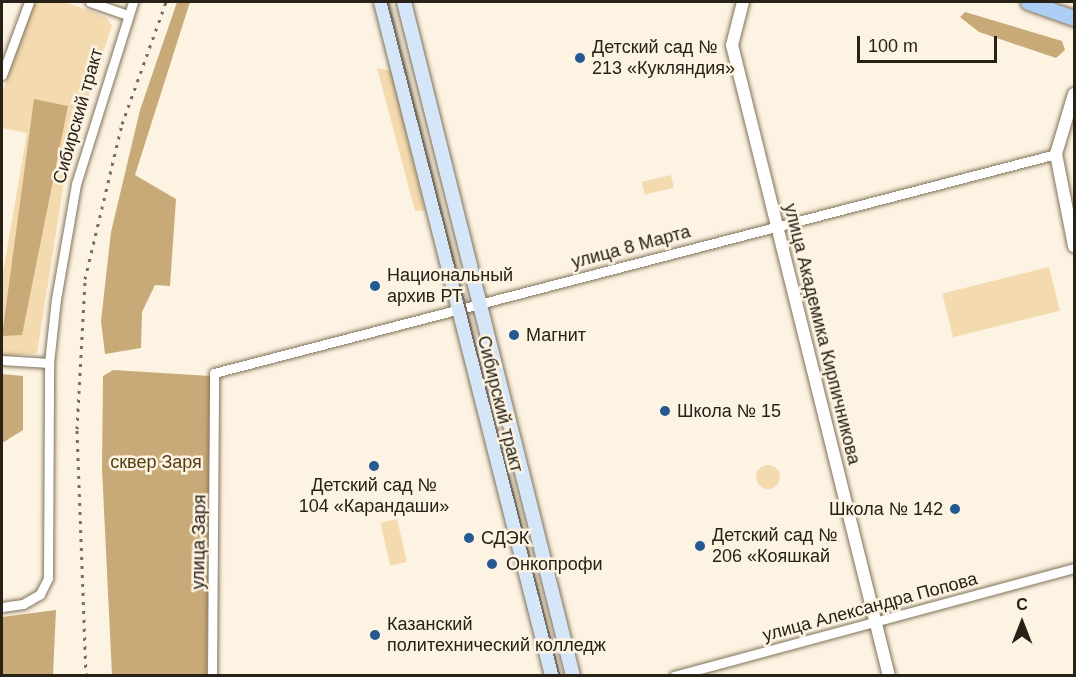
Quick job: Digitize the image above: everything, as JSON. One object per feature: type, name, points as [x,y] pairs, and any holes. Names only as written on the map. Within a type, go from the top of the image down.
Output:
[{"type":"main road","name":"Сибирский тракт","points":[[381,2],[552,675]]},
{"type":"main road","name":"Сибирский тракт","points":[[404,2],[482,304],[573,675]]},
{"type":"main road","points":[[1028,2],[1074,18]]},
{"type":"street","points":[[2,75],[29,2]]},
{"type":"street","points":[[90,2],[127,15]]},
{"type":"street","name":"Сибирский тракт","points":[[2,607],[23,604],[40,594],[50,564],[48,363],[76,184],[127,15],[133,2]]},
{"type":"street","name":"улица Академика Кирпичникова","points":[[743,2],[732,45],[889,675]]},
{"type":"street","points":[[1074,94],[1056,154],[1074,246]]},
{"type":"street","name":"улица 8 Марта","points":[[214,373],[1056,154]]},
{"type":"street","points":[[2,360],[48,363]]},
{"type":"street","name":"улица Заря","points":[[212,675],[214,373]]},
{"type":"street","name":"улица Александра Попова","points":[[674,675],[1074,568]]},
{"type":"shaded area","points":[[34,2],[65,2],[106,17],[112,26],[68,156],[37,353],[2,357],[2,278],[27,133],[2,128],[2,93]]},
{"type":"shaded area","points":[[377,68],[391,71],[425,210],[415,211]]},
{"type":"shaded area","points":[[671,175],[674,188],[645,194],[642,182]]},
{"type":"shaded area","points":[[1049,267],[1060,311],[953,337],[942,294]]},
{"type":"shaded area","points":[[768,465],[773,466],[779,472],[779,482],[773,488],[768,489],[763,488],[757,482],[756,477],[757,472],[763,466]]},
{"type":"shaded area","points":[[397,519],[407,562],[390,566],[380,523]]},
{"type":"green space","points":[[177,2],[190,2],[135,175],[176,199],[170,286],[155,285],[142,312],[141,348],[105,354],[101,321],[111,232],[140,110]]},
{"type":"green space","points":[[965,12],[1062,41],[1065,50],[1056,58],[979,32],[960,17]]},
{"type":"green space","points":[[34,99],[68,106],[22,335],[2,336]]},
{"type":"green space","name":"сквер Заря","points":[[113,370],[211,376],[207,675],[112,675],[102,469],[103,376]]},
{"type":"green space","points":[[2,374],[23,376],[23,430],[2,443]]},
{"type":"green space","points":[[56,610],[53,675],[2,675],[2,617]]},
{"type":"tram line","points":[[388,2],[560,676]]},
{"type":"railway","points":[[86,676],[77,429],[85,279],[122,124],[166,2]]},
{"type":"place","name":"Детский сад № 213 «Кукляндия»","points":[[580,58]]},
{"type":"place","name":"Национальный архив РТ","points":[[375,286]]},
{"type":"place","name":"Магнит","points":[[514,335]]},
{"type":"place","name":"Школа № 15","points":[[665,411]]},
{"type":"place","name":"Детский сад № 104 «Карандаши»","points":[[374,466]]},
{"type":"place","name":"Школа № 142","points":[[955,509]]},
{"type":"place","name":"СДЭК","points":[[469,538]]},
{"type":"place","name":"Детский сад № 206 «Кояшкай","points":[[700,546]]},
{"type":"place","name":"Онкопрофи","points":[[492,564]]},
{"type":"place","name":"Казанский политехнический колледж","points":[[375,635]]}]
